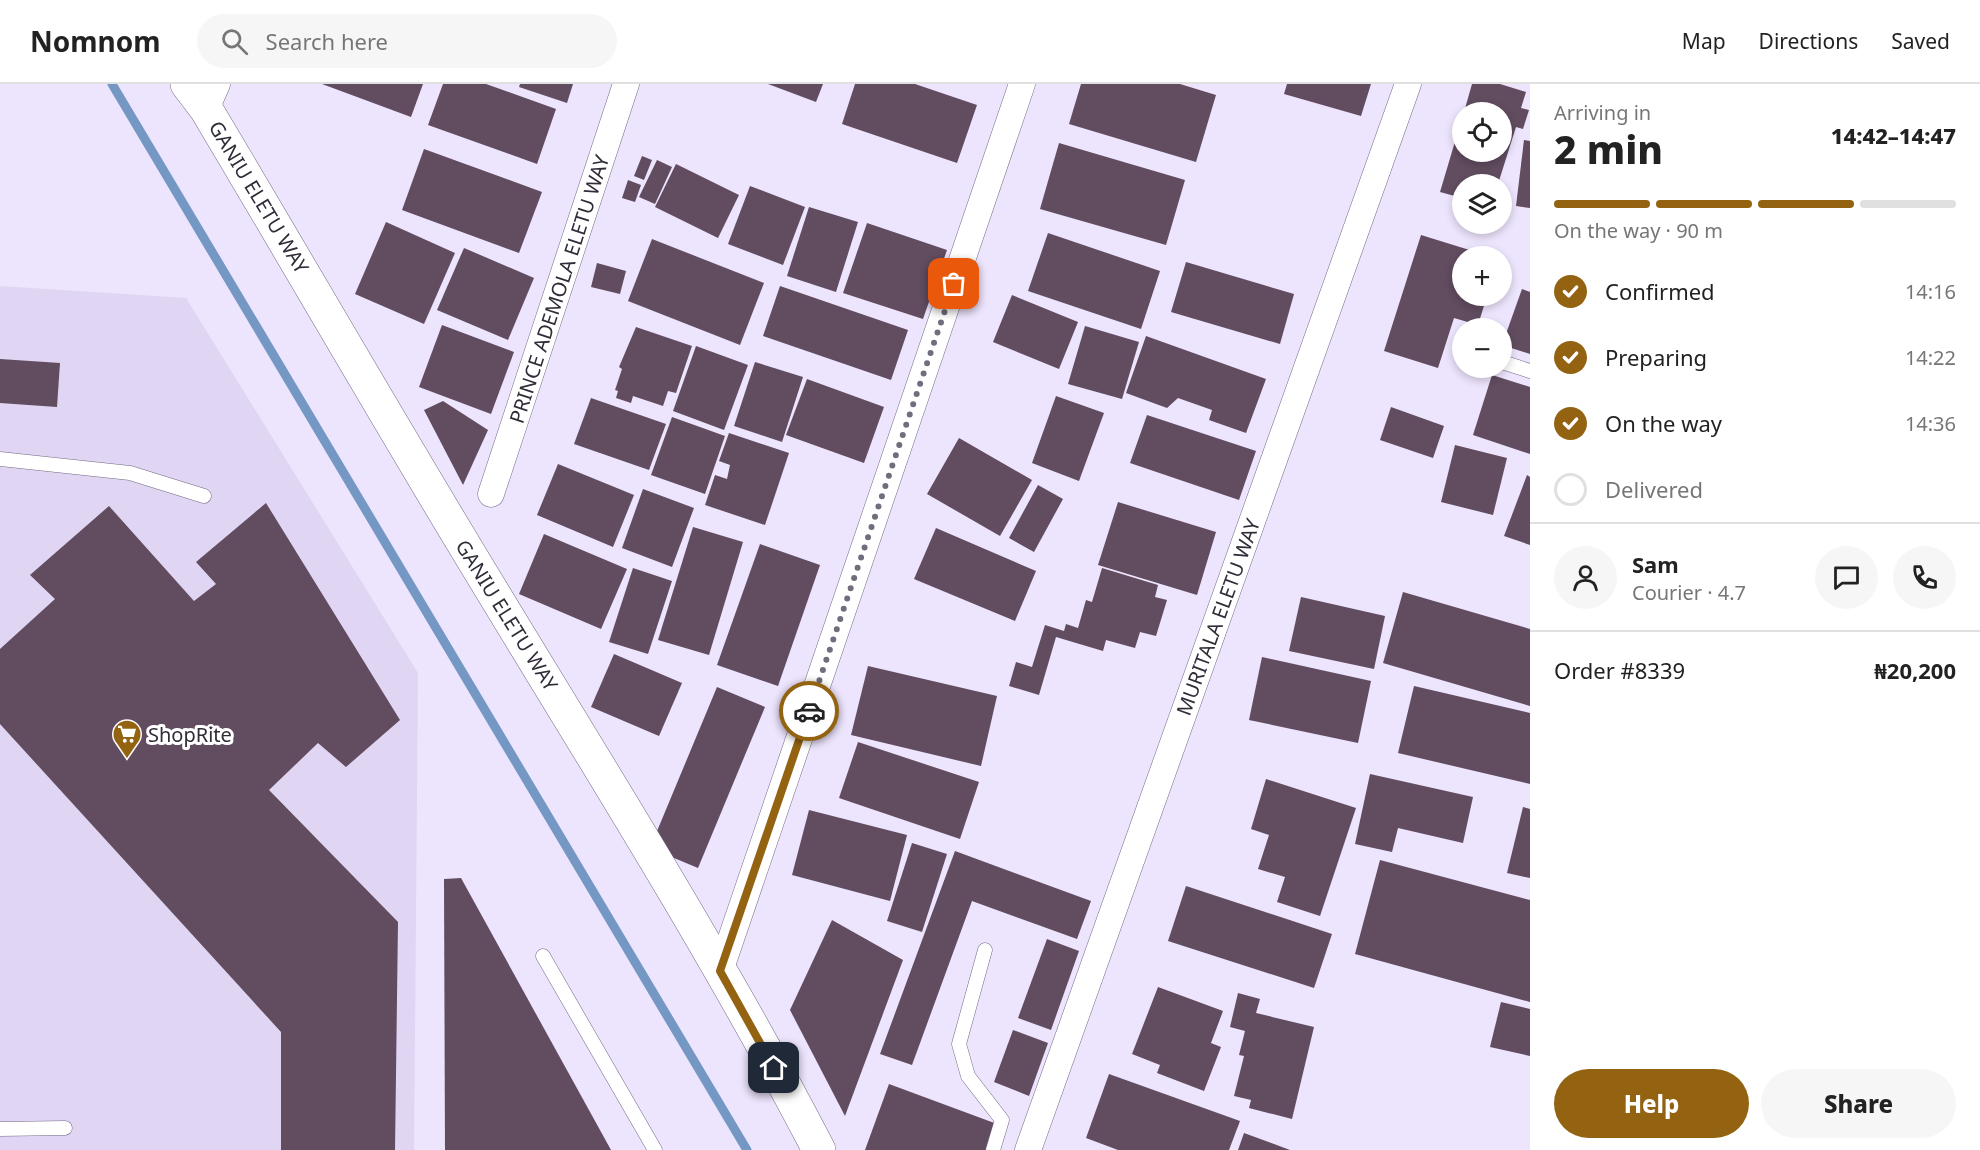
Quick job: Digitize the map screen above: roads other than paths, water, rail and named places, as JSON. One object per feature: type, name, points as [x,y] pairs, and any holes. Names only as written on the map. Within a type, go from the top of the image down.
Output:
[{"type":"street","name":"PRINCE ADEMOLA ELETU WAY","points":[[491,494],[626,84]]},
{"type":"street","points":[[720,971],[1022,84]]},
{"type":"street","name":"MURITALA ELETU WAY","points":[[1028,1150],[1408,84]]},
{"type":"street","name":"GANIU ELETU WAY","points":[[204,92],[720,971],[819,1150]]},
{"type":"lane","points":[[1512,365],[1530,371]]},
{"type":"lane","points":[[0,459],[130,473],[204,496]]},
{"type":"lane","points":[[985,950],[959,1044],[968,1076],[1002,1120],[993,1150]]},
{"type":"lane","points":[[543,956],[655,1150]]},
{"type":"lane","points":[[0,1129],[65,1128]]},
{"type":"waterway","points":[[112,84],[747,1150]]},
{"type":"place","name":"ShopRite","points":[[127,760]]}]
